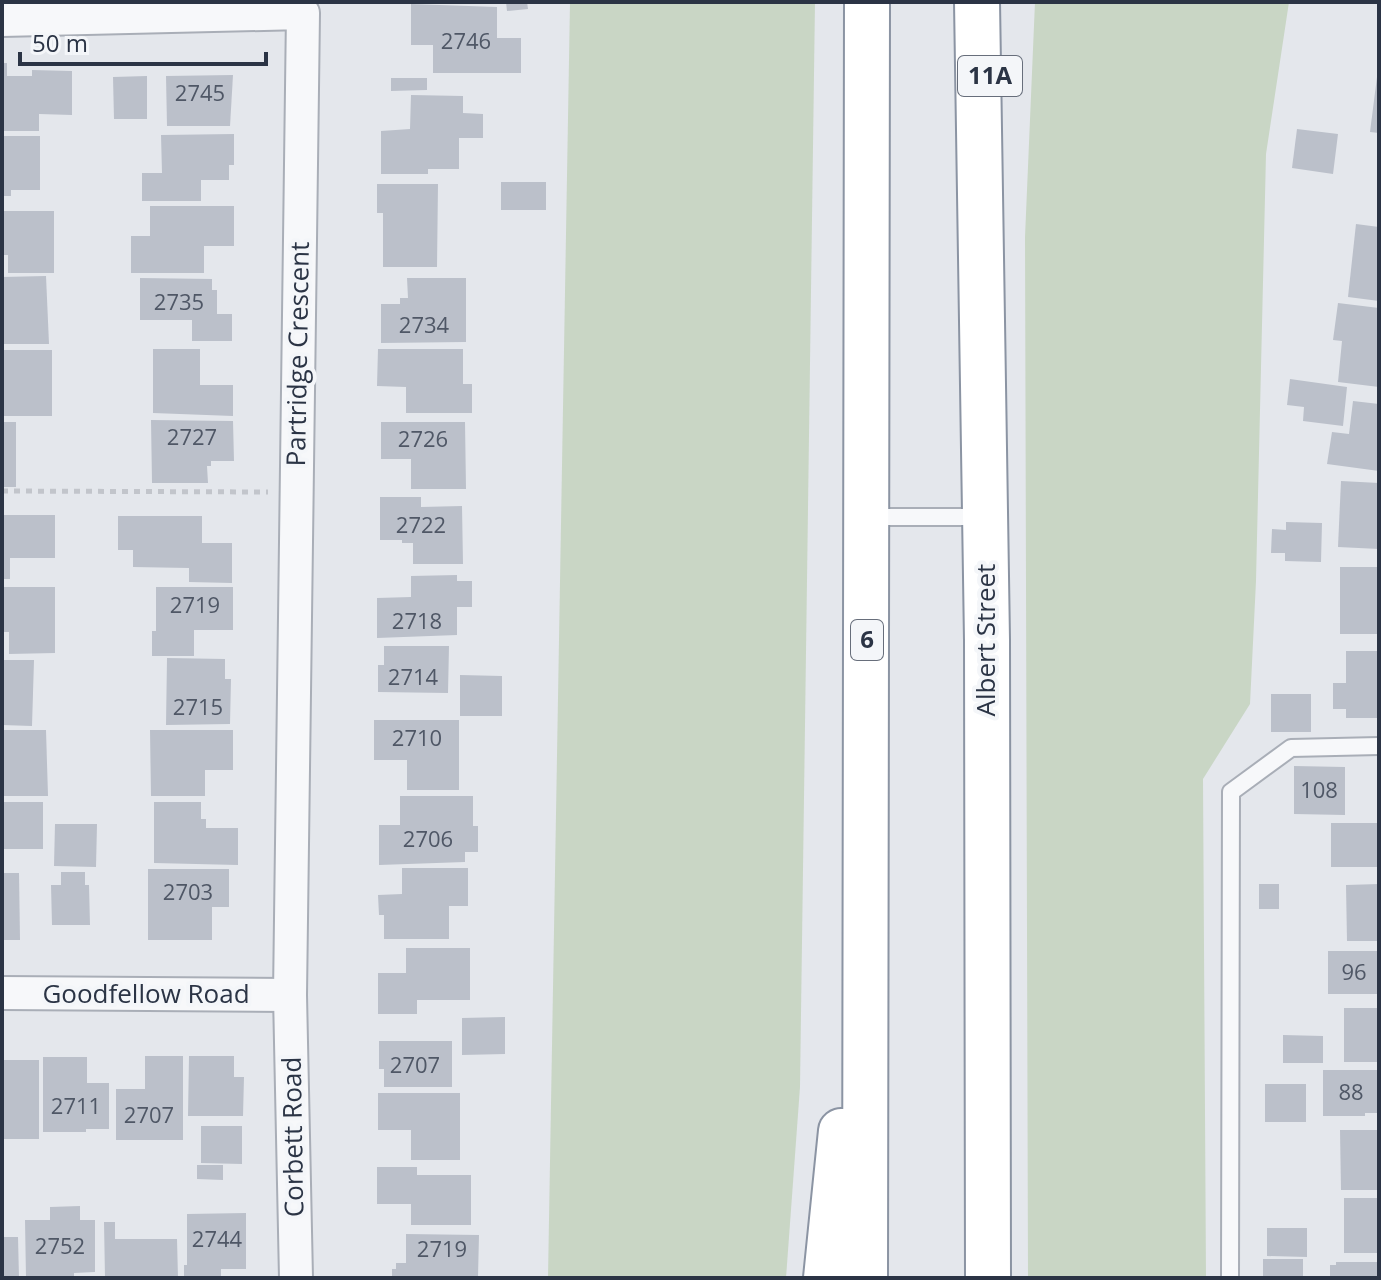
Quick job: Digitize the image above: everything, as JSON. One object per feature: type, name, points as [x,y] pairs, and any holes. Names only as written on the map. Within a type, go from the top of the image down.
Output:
[{"type":"highway","name":"6","points":[[865,1278],[867,2]]},
{"type":"highway","name":"Albert Street","points":[[977,2],[985,517],[988,1278]]},
{"type":"highway","name":"11A","points":[[980,150],[999,2]]},
{"type":"highway","points":[[826,1278],[866,874]]},
{"type":"street","name":"Partridge Crescent","points":[[2,20],[303,13],[290,995]]},
{"type":"street","name":"Goodfellow Road","points":[[2,993],[290,995]]},
{"type":"street","name":"Corbett Road","points":[[290,995],[296,1278]]},
{"type":"lane","points":[[868,517],[985,517]]},
{"type":"lane","points":[[1230,1278],[1231,792],[1291,748],[1379,746]]},
{"type":"path","points":[[2,491],[297,492]]},
{"type":"green space","points":[[570,2],[815,2],[800,1087],[786,1278],[548,1278]]},
{"type":"green space","points":[[1035,2],[1289,2],[1266,154],[1256,581],[1250,704],[1203,779],[1206,1278],[1028,1278],[1025,237]]},
{"type":"building","points":[[506,2],[527,2],[528,9],[507,11]]},
{"type":"building","points":[[411,4],[497,7],[497,38],[521,38],[521,73],[433,73],[433,45],[411,45]]},
{"type":"building","points":[[2,63],[7,63],[7,76],[32,76],[32,70],[72,71],[72,115],[39,114],[39,131],[2,131]]},
{"type":"building","points":[[233,75],[230,126],[167,126],[166,76]]},
{"type":"building","points":[[147,76],[147,119],[114,119],[113,77]]},
{"type":"building","points":[[1379,77],[1379,133],[1370,132]]},
{"type":"building","points":[[391,78],[427,78],[427,90],[391,91]]},
{"type":"building","points":[[411,95],[463,96],[463,113],[483,114],[483,138],[459,138],[459,169],[428,169],[428,174],[381,174],[381,131],[410,129]]},
{"type":"building","points":[[1297,129],[1338,134],[1333,174],[1292,168]]},
{"type":"building","points":[[234,134],[234,165],[229,165],[229,180],[201,180],[201,201],[142,201],[142,173],[162,173],[161,135]]},
{"type":"building","points":[[2,136],[40,136],[40,190],[11,190],[11,196],[2,196]]},
{"type":"building","points":[[501,182],[546,182],[546,210],[501,210]]},
{"type":"building","points":[[377,184],[438,184],[437,267],[383,267],[383,213],[377,213]]},
{"type":"building","points":[[150,206],[234,206],[234,246],[204,246],[204,273],[131,273],[131,236],[150,236]]},
{"type":"building","points":[[2,211],[54,211],[54,273],[8,273],[8,255],[2,255]]},
{"type":"building","points":[[1356,224],[1379,227],[1379,301],[1348,297]]},
{"type":"building","points":[[46,276],[49,344],[2,344],[2,277]]},
{"type":"building","points":[[140,278],[212,279],[212,290],[217,290],[217,314],[232,314],[232,341],[192,341],[192,320],[140,320]]},
{"type":"building","points":[[407,278],[466,278],[466,342],[381,343],[381,304],[400,304],[400,298],[408,298]]},
{"type":"building","points":[[1338,303],[1379,308],[1379,387],[1338,382],[1342,341],[1333,340]]},
{"type":"building","points":[[153,349],[200,349],[200,385],[233,385],[233,416],[153,413]]},
{"type":"building","points":[[378,349],[463,349],[463,384],[472,384],[472,413],[406,413],[406,387],[377,386]]},
{"type":"building","points":[[2,350],[52,350],[52,416],[2,416]]},
{"type":"building","points":[[1290,379],[1347,387],[1343,426],[1303,421],[1304,407],[1287,405]]},
{"type":"building","points":[[1353,401],[1379,404],[1379,471],[1327,464],[1332,432],[1349,434]]},
{"type":"building","points":[[151,420],[233,421],[234,461],[211,461],[211,466],[207,466],[208,483],[152,483]]},
{"type":"building","points":[[2,422],[16,422],[16,487],[2,487]]},
{"type":"building","points":[[381,422],[465,422],[466,489],[411,489],[411,459],[381,459]]},
{"type":"building","points":[[1341,481],[1379,483],[1379,549],[1338,547]]},
{"type":"building","points":[[380,497],[421,497],[421,507],[462,506],[463,564],[413,564],[413,543],[380,540]]},
{"type":"building","points":[[2,515],[55,515],[55,558],[10,558],[10,579],[2,579]]},
{"type":"building","points":[[118,516],[202,516],[202,543],[232,543],[232,583],[189,582],[189,568],[133,567],[133,550],[118,550]]},
{"type":"building","points":[[1286,522],[1322,523],[1321,562],[1285,561],[1285,553],[1271,553],[1272,529],[1286,530]]},
{"type":"building","points":[[1340,567],[1379,567],[1379,634],[1340,634]]},
{"type":"building","points":[[457,575],[457,581],[472,581],[472,607],[457,607],[457,635],[377,638],[377,598],[411,597],[411,576]]},
{"type":"building","points":[[2,587],[55,587],[55,653],[9,654],[9,632],[2,632]]},
{"type":"building","points":[[156,587],[233,587],[233,630],[194,630],[194,656],[152,656],[152,631],[156,631]]},
{"type":"building","points":[[384,646],[449,646],[448,693],[378,692],[378,665],[384,665]]},
{"type":"building","points":[[1346,651],[1379,651],[1379,718],[1346,718],[1346,709],[1333,709],[1333,683],[1346,683]]},
{"type":"building","points":[[167,658],[225,659],[225,679],[231,679],[230,724],[166,725]]},
{"type":"building","points":[[2,660],[34,660],[32,726],[2,725]]},
{"type":"building","points":[[460,675],[502,676],[502,716],[460,716]]},
{"type":"building","points":[[1271,694],[1311,694],[1311,732],[1271,732]]},
{"type":"building","points":[[374,720],[459,720],[459,790],[407,790],[407,760],[374,760]]},
{"type":"building","points":[[2,730],[46,730],[48,796],[3,796]]},
{"type":"building","points":[[150,730],[233,730],[233,770],[205,770],[205,796],[151,796]]},
{"type":"building","points":[[1294,766],[1345,767],[1345,815],[1294,814]]},
{"type":"building","points":[[400,796],[473,796],[473,826],[478,826],[478,852],[465,852],[465,862],[379,865],[379,825],[400,825]]},
{"type":"building","points":[[2,802],[43,802],[43,849],[2,849]]},
{"type":"building","points":[[154,802],[201,802],[201,819],[206,819],[206,828],[238,828],[238,865],[154,863]]},
{"type":"building","points":[[1331,823],[1379,823],[1379,867],[1331,867]]},
{"type":"building","points":[[55,824],[97,824],[96,867],[54,866]]},
{"type":"building","points":[[402,868],[468,868],[468,906],[449,906],[449,939],[384,939],[384,915],[379,915],[378,895],[402,894]]},
{"type":"building","points":[[148,869],[229,869],[229,907],[212,907],[212,940],[148,940]]},
{"type":"building","points":[[61,872],[85,872],[85,885],[89,885],[90,925],[52,925],[51,885],[61,885]]},
{"type":"building","points":[[2,873],[19,873],[20,940],[2,940]]},
{"type":"building","points":[[1259,884],[1279,884],[1279,909],[1259,909]]},
{"type":"building","points":[[1379,884],[1379,941],[1347,941],[1346,885]]},
{"type":"building","points":[[406,948],[470,948],[470,1000],[417,1000],[417,1014],[378,1014],[378,973],[406,973]]},
{"type":"building","points":[[1328,951],[1379,951],[1379,994],[1328,994]]},
{"type":"building","points":[[1344,1008],[1379,1008],[1379,1062],[1344,1062]]},
{"type":"building","points":[[505,1017],[505,1054],[462,1055],[462,1018]]},
{"type":"building","points":[[1283,1035],[1323,1036],[1323,1063],[1283,1063]]},
{"type":"building","points":[[379,1041],[452,1041],[452,1087],[384,1087],[384,1069],[379,1069]]},
{"type":"building","points":[[145,1056],[183,1056],[183,1140],[116,1140],[116,1089],[145,1089]]},
{"type":"building","points":[[189,1056],[234,1056],[234,1077],[244,1077],[243,1116],[188,1116]]},
{"type":"building","points":[[43,1057],[87,1057],[87,1083],[109,1083],[109,1129],[43,1132]]},
{"type":"building","points":[[2,1060],[39,1060],[39,1139],[2,1139]]},
{"type":"building","points":[[1323,1070],[1379,1070],[1379,1113],[1323,1116]]},
{"type":"building","points":[[1265,1084],[1306,1084],[1306,1122],[1265,1122]]},
{"type":"building","points":[[378,1093],[460,1093],[460,1160],[411,1160],[411,1130],[378,1130]]},
{"type":"building","points":[[201,1126],[242,1126],[242,1164],[201,1163]]},
{"type":"building","points":[[1340,1130],[1379,1130],[1379,1190],[1341,1190]]},
{"type":"building","points":[[197,1165],[223,1165],[223,1180],[197,1179]]},
{"type":"building","points":[[377,1167],[417,1167],[417,1175],[471,1175],[471,1225],[411,1225],[411,1204],[377,1204]]},
{"type":"building","points":[[1344,1198],[1379,1198],[1379,1253],[1344,1253]]},
{"type":"building","points":[[80,1206],[80,1220],[95,1220],[95,1272],[74,1273],[74,1278],[26,1278],[25,1220],[50,1220],[50,1207]]},
{"type":"building","points":[[246,1213],[246,1269],[221,1269],[221,1278],[184,1278],[187,1214]]},
{"type":"building","points":[[104,1222],[115,1222],[115,1239],[177,1239],[178,1278],[105,1278]]},
{"type":"building","points":[[1267,1228],[1307,1228],[1307,1257],[1267,1256]]},
{"type":"building","points":[[406,1234],[479,1235],[478,1277],[392,1278],[396,1263],[406,1263]]},
{"type":"building","points":[[2,1237],[18,1237],[19,1278],[2,1278]]},
{"type":"building","points":[[1263,1259],[1303,1259],[1303,1278],[1263,1278]]},
{"type":"building","points":[[1336,1262],[1379,1262],[1379,1278],[1330,1278],[1330,1265],[1336,1265]]}]
